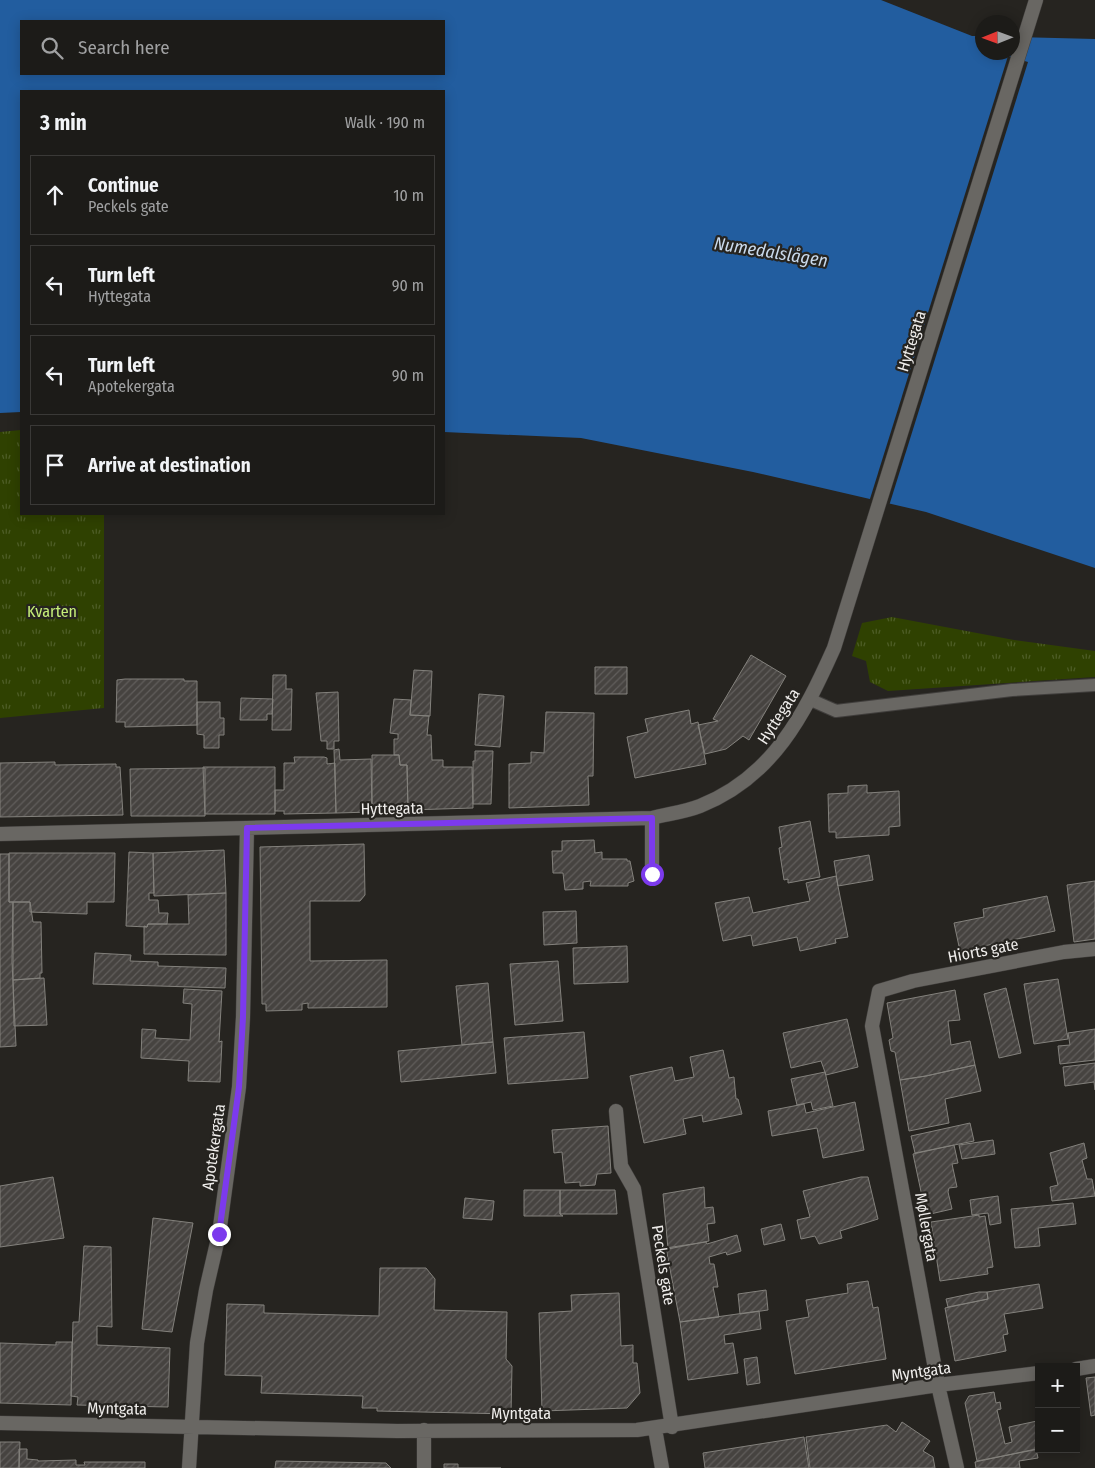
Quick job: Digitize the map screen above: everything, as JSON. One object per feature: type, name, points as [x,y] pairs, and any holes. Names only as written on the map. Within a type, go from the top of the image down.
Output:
[{"type":"street","name":"Hyttegata","points":[[0,834],[652,818],[699,806],[739,786],[773,757],[811,700],[834,648],[1036,0]]},
{"type":"street","points":[[652,818],[652,874]]},
{"type":"street","name":"Apotekergata","points":[[189,1468],[190,1427],[197,1344],[206,1290],[219,1234],[239,1087],[243,1017],[247,828]]},
{"type":"street","name":"Hiorts gate","points":[[879,991],[913,981],[1064,952],[1095,949]]},
{"type":"street","name":"Møllergata","points":[[879,991],[872,1026],[938,1385],[957,1468]]},
{"type":"street","name":"Peckels gate","points":[[616,1111],[621,1166],[634,1189],[672,1426]]},
{"type":"street","points":[[1080,1368],[1095,1366]]},
{"type":"street","name":"Myntgata","points":[[0,1423],[424,1430],[655,1429],[938,1385],[1035,1373]]},
{"type":"street","points":[[655,1429],[662,1468]]},
{"type":"street","points":[[424,1430],[424,1468]]},
{"type":"lane","points":[[811,700],[836,710],[1012,690],[1095,685]]},
{"type":"green space","name":"Kvarten","points":[[20,430],[20,515],[104,515],[104,708],[0,718],[0,432]]},
{"type":"green space","points":[[892,617],[1014,640],[1095,651],[1095,677],[888,691],[870,682],[866,661],[852,656],[862,623]]},
{"type":"water","name":"Numedalslågen","points":[[0,0],[881,0],[975,36],[975,60],[1020,60],[1020,37],[1095,39],[1095,568],[926,512],[753,472],[581,438],[445,432],[445,90],[20,90],[20,412],[0,413]]},
{"type":"pier","points":[[1007,60],[1020,60],[1028,62],[889,506],[869,502]]},
{"type":"building","points":[[751,655],[786,676],[749,740],[743,736],[726,749],[705,754],[698,725],[718,721],[713,719]]},
{"type":"building","points":[[595,667],[627,667],[627,694],[595,694]]},
{"type":"building","points":[[414,670],[432,671],[430,716],[410,715]]},
{"type":"building","points":[[273,675],[286,675],[286,689],[292,689],[291,730],[272,730]]},
{"type":"building","points":[[184,679],[184,681],[197,681],[197,725],[125,727],[125,722],[116,722],[117,680]]},
{"type":"building","points":[[338,692],[339,741],[334,741],[334,749],[327,749],[327,741],[321,741],[316,693]]},
{"type":"building","points":[[479,694],[504,696],[500,747],[475,745]]},
{"type":"building","points":[[241,698],[273,699],[272,714],[267,714],[267,720],[240,720]]},
{"type":"building","points":[[394,699],[411,700],[410,715],[429,716],[427,735],[431,735],[432,760],[443,760],[443,767],[472,767],[473,808],[408,810],[407,765],[400,765],[399,755],[394,755],[394,739],[398,739],[398,734],[390,733]]},
{"type":"building","points":[[197,702],[220,702],[220,718],[224,718],[224,735],[219,735],[219,748],[204,748],[204,735],[197,734]]},
{"type":"building","points":[[689,710],[691,724],[698,722],[706,764],[635,778],[627,737],[648,732],[645,719]]},
{"type":"building","points":[[546,712],[594,713],[593,776],[588,776],[589,805],[509,808],[509,764],[531,763],[531,752],[544,753]]},
{"type":"building","points":[[339,749],[340,760],[371,759],[372,812],[336,813],[334,750]]},
{"type":"building","points":[[475,751],[493,751],[491,804],[473,804],[473,761],[475,761]]},
{"type":"building","points":[[372,755],[399,755],[400,765],[407,765],[408,810],[372,812]]},
{"type":"building","points":[[294,757],[324,757],[327,758],[327,764],[335,763],[336,813],[284,814],[284,811],[275,811],[275,790],[284,790],[284,763],[295,763]]},
{"type":"building","points":[[55,762],[55,765],[116,764],[116,767],[120,767],[123,815],[0,817],[0,763]]},
{"type":"building","points":[[203,767],[275,767],[275,814],[205,814]]},
{"type":"building","points":[[205,768],[205,816],[131,816],[130,769]]},
{"type":"building","points":[[867,785],[867,793],[899,791],[900,826],[889,827],[889,835],[836,838],[836,832],[829,832],[828,794],[848,793],[848,786]]},
{"type":"building","points":[[810,821],[820,877],[788,883],[788,879],[784,880],[779,848],[782,847],[779,827]]},
{"type":"building","points":[[594,840],[595,853],[602,852],[602,859],[627,859],[627,861],[630,861],[634,881],[628,883],[628,886],[590,886],[591,881],[583,882],[583,889],[565,890],[563,873],[553,873],[552,851],[562,851],[562,841]]},
{"type":"building","points":[[364,844],[365,895],[360,901],[310,901],[310,961],[387,960],[387,1007],[308,1008],[308,1003],[302,1004],[302,1010],[266,1011],[266,1004],[262,1004],[260,847]]},
{"type":"building","points":[[224,850],[226,893],[154,896],[153,853]]},
{"type":"building","points":[[129,852],[153,853],[154,893],[149,893],[149,900],[158,900],[159,913],[168,913],[167,924],[148,924],[147,927],[126,926]]},
{"type":"building","points":[[9,853],[115,853],[114,902],[87,902],[87,914],[30,912],[30,902],[9,902]]},
{"type":"building","points":[[0,854],[9,854],[9,902],[13,902],[12,961],[16,1046],[0,1047]]},
{"type":"building","points":[[869,855],[873,880],[838,886],[834,861]]},
{"type":"building","points":[[836,876],[848,937],[835,939],[836,943],[800,951],[797,937],[753,946],[751,935],[723,941],[715,903],[749,897],[753,913],[810,901],[806,883]]},
{"type":"building","points":[[1095,881],[1095,939],[1074,942],[1067,885]]},
{"type":"building","points":[[226,893],[226,955],[144,954],[144,926],[147,927],[148,924],[189,924],[188,895]]},
{"type":"building","points":[[1047,896],[1055,931],[960,951],[954,923],[984,917],[983,909]]},
{"type":"building","points":[[13,902],[30,902],[33,922],[41,922],[42,973],[40,973],[40,978],[13,980]]},
{"type":"building","points":[[576,911],[577,943],[544,945],[543,912]]},
{"type":"building","points":[[627,946],[628,982],[574,984],[573,948]]},
{"type":"building","points":[[95,953],[131,955],[130,961],[158,962],[158,966],[226,968],[225,988],[93,984]]},
{"type":"building","points":[[558,961],[563,1021],[515,1025],[510,964]]},
{"type":"building","points":[[44,978],[47,1025],[14,1026],[13,980]]},
{"type":"building","points":[[1058,979],[1068,1039],[1034,1044],[1024,984]]},
{"type":"building","points":[[488,983],[493,1042],[462,1045],[456,986]]},
{"type":"building","points":[[1006,988],[1021,1053],[999,1058],[984,994]]},
{"type":"building","points":[[184,989],[222,991],[219,1042],[222,1041],[220,1082],[188,1081],[189,1061],[141,1058],[142,1029],[156,1030],[155,1038],[190,1040],[192,1004],[183,1003]]},
{"type":"building","points":[[955,990],[960,1020],[948,1021],[951,1045],[970,1041],[975,1065],[900,1080],[895,1052],[891,1051],[889,1040],[893,1038],[887,1003]]},
{"type":"building","points":[[847,1019],[858,1067],[826,1075],[821,1061],[791,1068],[783,1033]]},
{"type":"building","points":[[1095,1029],[1095,1060],[1060,1064],[1058,1046],[1070,1045],[1068,1033]]},
{"type":"building","points":[[584,1032],[588,1078],[508,1084],[504,1038]]},
{"type":"building","points":[[493,1042],[496,1073],[401,1082],[398,1051]]},
{"type":"building","points":[[723,1050],[729,1078],[734,1077],[736,1099],[738,1099],[742,1114],[703,1122],[702,1115],[683,1119],[686,1134],[644,1143],[630,1076],[672,1067],[675,1081],[694,1077],[690,1057]]},
{"type":"building","points":[[1095,1063],[1095,1090],[1094,1082],[1065,1086],[1063,1067]]},
{"type":"building","points":[[975,1065],[981,1091],[945,1099],[949,1123],[909,1131],[900,1080]]},
{"type":"building","points":[[825,1072],[833,1106],[813,1110],[811,1102],[797,1105],[791,1079]]},
{"type":"building","points":[[855,1102],[864,1150],[823,1158],[817,1128],[772,1136],[768,1111],[804,1104],[806,1113]]},
{"type":"building","points":[[970,1123],[974,1141],[915,1153],[911,1136]]},
{"type":"building","points":[[608,1126],[611,1173],[597,1174],[595,1185],[580,1186],[580,1182],[565,1183],[562,1152],[554,1153],[552,1130]]},
{"type":"building","points":[[993,1140],[995,1154],[962,1159],[959,1145]]},
{"type":"building","points":[[1084,1143],[1087,1158],[1082,1160],[1087,1179],[1092,1179],[1095,1196],[1052,1201],[1050,1187],[1058,1185],[1050,1153]]},
{"type":"building","points":[[954,1145],[958,1163],[952,1164],[957,1187],[949,1188],[948,1192],[952,1209],[926,1215],[913,1154]]},
{"type":"building","points":[[53,1177],[64,1238],[0,1247],[0,1186]]},
{"type":"building","points":[[868,1177],[878,1219],[840,1231],[842,1238],[819,1244],[815,1236],[801,1239],[797,1220],[810,1217],[803,1191]]},
{"type":"building","points":[[704,1187],[705,1208],[713,1207],[715,1223],[707,1224],[709,1241],[668,1249],[663,1194]]},
{"type":"building","points":[[524,1190],[560,1190],[560,1214],[563,1216],[524,1216]]},
{"type":"building","points":[[560,1190],[615,1190],[617,1214],[560,1214]]},
{"type":"building","points":[[998,1196],[1001,1223],[990,1225],[988,1213],[972,1215],[970,1200]]},
{"type":"building","points":[[465,1198],[494,1201],[492,1220],[463,1218]]},
{"type":"building","points":[[1073,1203],[1076,1224],[1038,1228],[1040,1246],[1015,1248],[1011,1209]]},
{"type":"building","points":[[979,1215],[979,1217],[985,1216],[993,1267],[987,1268],[988,1274],[940,1281],[931,1222]]},
{"type":"building","points":[[153,1218],[193,1223],[172,1332],[142,1329]]},
{"type":"building","points":[[781,1224],[785,1240],[764,1245],[761,1229]]},
{"type":"building","points":[[737,1235],[741,1251],[727,1255],[726,1252],[709,1257],[710,1264],[714,1264],[718,1287],[713,1287],[719,1317],[680,1322],[666,1248],[706,1242],[707,1244]]},
{"type":"building","points":[[84,1246],[111,1247],[112,1327],[97,1326],[97,1345],[170,1348],[168,1407],[77,1405],[78,1397],[71,1396],[73,1322],[79,1322]]},
{"type":"building","points":[[380,1268],[426,1268],[435,1279],[434,1310],[507,1312],[506,1359],[512,1366],[511,1414],[377,1411],[377,1408],[362,1408],[363,1396],[261,1393],[262,1376],[225,1375],[227,1304],[264,1305],[264,1313],[379,1316]]},
{"type":"building","points":[[868,1281],[873,1308],[878,1307],[886,1359],[795,1374],[786,1321],[809,1317],[806,1300],[848,1293],[847,1284]]},
{"type":"building","points":[[1039,1284],[1043,1308],[1004,1314],[1008,1334],[1003,1335],[1006,1351],[955,1361],[945,1308],[988,1299],[987,1292]]},
{"type":"building","points":[[766,1290],[768,1310],[740,1314],[738,1294]]},
{"type":"building","points":[[987,1292],[988,1299],[948,1307],[946,1299]]},
{"type":"building","points":[[619,1293],[621,1346],[633,1345],[633,1363],[637,1363],[640,1393],[627,1408],[542,1411],[539,1313],[572,1311],[571,1295]]},
{"type":"building","points":[[759,1311],[761,1329],[724,1335],[725,1344],[733,1343],[738,1373],[688,1380],[680,1322]]},
{"type":"building","points":[[56,1342],[72,1342],[71,1405],[0,1403],[0,1343],[56,1345]]},
{"type":"building","points":[[757,1357],[760,1383],[747,1385],[744,1359]]},
{"type":"building","points":[[1095,1377],[1095,1415],[1091,1416],[1086,1378]]},
{"type":"building","points":[[994,1392],[996,1403],[1000,1402],[1001,1409],[997,1410],[1005,1444],[1012,1442],[1009,1427],[1035,1421],[1035,1450],[977,1461],[965,1403],[969,1396]]},
{"type":"building","points":[[902,1422],[930,1441],[923,1451],[933,1457],[935,1468],[810,1468],[806,1437],[887,1425],[896,1432]]},
{"type":"building","points":[[804,1437],[809,1468],[705,1468],[703,1453]]},
{"type":"building","points":[[0,1442],[20,1442],[19,1468],[0,1468]]},
{"type":"building","points":[[19,1449],[27,1449],[27,1459],[38,1461],[76,1460],[76,1465],[85,1465],[84,1462],[145,1462],[145,1468],[19,1468]]},
{"type":"building","points":[[1035,1449],[1038,1458],[1019,1461],[1020,1468],[976,1468],[975,1462]]},
{"type":"building","points":[[276,1461],[386,1463],[391,1468],[275,1468]]},
{"type":"building","points":[[444,1464],[458,1464],[458,1468],[444,1468]]},
{"type":"route","points":[[219,1234],[239,1087],[243,1017],[247,828],[603,821],[652,818],[652,874]]}]
